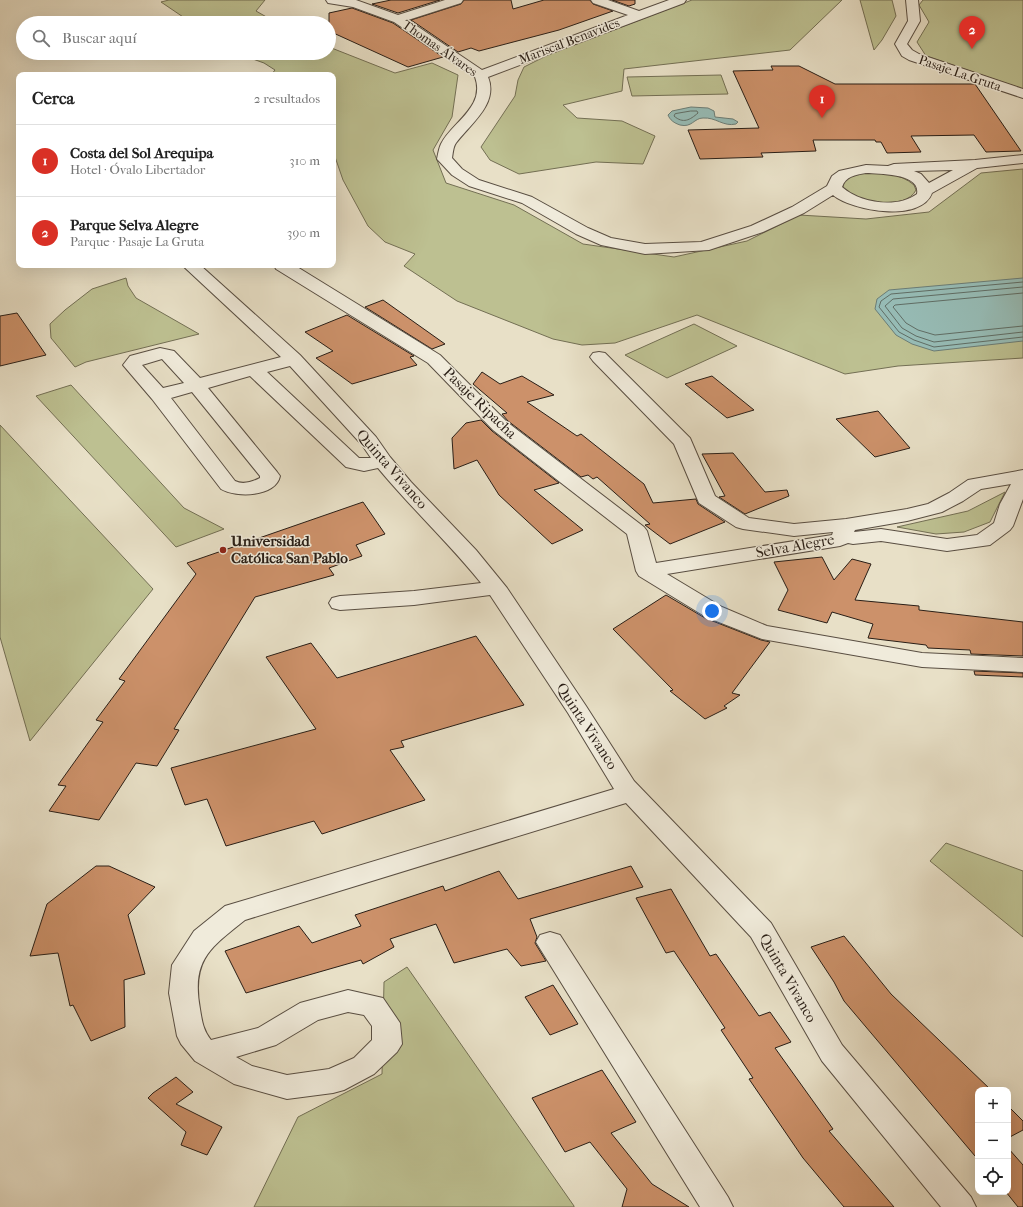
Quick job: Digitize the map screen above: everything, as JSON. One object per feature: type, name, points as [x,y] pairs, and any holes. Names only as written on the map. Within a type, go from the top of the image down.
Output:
[{"type":"street","name":"Thomas Álvares","points":[[332,0],[356,4],[398,19],[481,75],[484,83],[484,92],[479,107],[448,144],[444,159],[457,172],[474,183],[527,200],[582,231],[607,242],[645,249],[703,246],[757,229],[798,210],[834,188],[837,179],[844,174],[860,170],[880,169]]},
{"type":"street","points":[[398,19],[457,0]]},
{"type":"street","points":[[597,0],[638,15]]},
{"type":"street","name":"Mariscal Benavides","points":[[481,75],[680,0]]},
{"type":"street","name":"Pasaje La Gruta","points":[[912,0],[914,21],[901,44],[907,52],[924,61],[1023,94]]},
{"type":"street","points":[[880,169],[925,165],[976,164],[1023,159]]},
{"type":"street","points":[[925,191],[976,164]]},
{"type":"street","points":[[834,188],[842,196],[863,204],[875,206],[900,206],[919,200],[924,196],[925,191],[923,185],[917,179],[901,173],[880,169]]},
{"type":"street","name":"Thomas Álvares","points":[[798,210],[863,204]]},
{"type":"street","name":"Quinta Vivanco","points":[[193,268],[294,359],[370,441],[383,461],[404,486],[468,554],[496,588],[631,793],[761,930],[832,1053],[960,1207]]},
{"type":"street","name":"Pasaje Ripacha","points":[[287,268],[434,359],[500,426],[637,531],[647,571]]},
{"type":"street","points":[[160,353],[167,354],[196,385],[270,476],[269,482],[241,490],[228,485],[159,395],[132,365],[136,360],[160,353]]},
{"type":"street","points":[[599,357],[683,442],[706,499],[744,523],[794,530],[881,535],[947,545],[983,541],[1003,526],[1010,504],[1023,481]]},
{"type":"street","points":[[159,395],[294,359]]},
{"type":"street","points":[[256,370],[353,463],[364,465],[383,461]]},
{"type":"street","name":"Selva Alegre","points":[[647,571],[844,532],[935,508],[956,497],[975,484],[1023,476]]},
{"type":"street","points":[[647,571],[714,612],[762,632],[922,660],[1023,665]]},
{"type":"street","points":[[340,603],[414,598],[496,588]]},
{"type":"street","points":[[205,1053],[266,1037],[310,1011],[348,1001],[373,1006],[386,1023],[386,1044],[364,1066],[333,1081],[287,1087],[244,1076],[205,1053],[191,1036],[183,993],[186,965],[204,938],[234,913],[631,793]]},
{"type":"street","points":[[550,942],[717,1207]]},
{"type":"green space","points":[[169,0],[265,0],[256,11],[265,16],[182,16],[161,2]]},
{"type":"green space","points":[[692,0],[842,0],[790,50],[624,69],[622,91],[563,105],[577,118],[622,121],[655,136],[643,164],[596,162],[519,174],[490,160],[481,147],[515,96],[518,80],[524,67],[548,55]]},
{"type":"green space","points":[[860,0],[892,0],[896,16],[882,40],[874,50]]},
{"type":"green space","points":[[923,0],[1023,0],[1023,89],[926,56],[917,42],[929,22],[919,5]]},
{"type":"green space","points":[[336,50],[395,73],[432,63],[458,75],[452,117],[433,150],[446,183],[514,205],[583,244],[674,257],[747,241],[799,215],[866,219],[929,212],[981,173],[1023,169],[1023,358],[898,366],[845,374],[697,315],[615,343],[582,345],[553,339],[457,301],[404,266],[415,254],[385,242],[368,226],[343,180],[336,160],[336,72],[273,72],[275,70],[256,60],[336,60]]},
{"type":"green space","points":[[721,75],[728,94],[632,96],[627,77]]},
{"type":"green space","points":[[864,172],[884,173],[903,178],[914,185],[916,190],[910,197],[902,201],[868,201],[849,193],[843,187],[847,178]]},
{"type":"green space","points":[[126,278],[128,286],[136,298],[199,334],[86,362],[75,367],[51,338],[50,324],[92,289]]},
{"type":"green space","points":[[694,324],[737,346],[667,378],[625,355]]},
{"type":"green space","points":[[71,385],[184,508],[224,529],[176,547],[36,396]]},
{"type":"green space","points":[[0,425],[153,589],[30,741],[0,637]]},
{"type":"green space","points":[[1005,492],[990,522],[964,532],[936,534],[897,527],[968,511]]},
{"type":"green space","points":[[946,843],[1023,871],[1023,937],[930,861]]},
{"type":"green space","points":[[407,967],[574,1207],[254,1207],[298,1117],[382,1074],[384,982]]},
{"type":"water","points":[[691,107],[708,108],[714,111],[715,117],[733,119],[738,122],[731,125],[708,118],[700,118],[684,126],[674,122],[668,115],[672,111]]},
{"type":"water","points":[[1023,278],[1023,341],[934,351],[912,344],[896,335],[875,309],[877,299],[889,290]]},
{"type":"building","points":[[391,0],[440,0],[398,13],[372,4]]},
{"type":"building","points":[[464,0],[511,0],[513,9],[544,0],[590,0],[593,4],[613,11],[559,30],[479,51],[471,48],[458,52],[411,20],[461,4]]},
{"type":"building","points":[[612,0],[635,0],[635,4],[629,6]]},
{"type":"building","points":[[352,8],[393,23],[443,57],[408,67],[336,34],[336,16],[329,16],[329,13]]},
{"type":"building","points":[[771,66],[799,66],[835,84],[975,84],[1021,151],[986,152],[974,135],[911,136],[921,152],[887,153],[881,142],[876,142],[875,140],[813,140],[816,151],[761,153],[763,157],[700,159],[688,130],[759,128],[733,71],[773,70]]},
{"type":"building","points":[[383,300],[445,344],[432,349],[365,307]]},
{"type":"building","points":[[17,313],[46,355],[0,366],[0,316]]},
{"type":"building","points":[[347,315],[414,356],[410,357],[417,365],[352,384],[316,358],[333,351],[305,332]]},
{"type":"building","points":[[482,372],[500,384],[522,376],[554,395],[527,402],[577,436],[581,434],[644,484],[653,503],[696,499],[698,504],[725,522],[670,544],[645,525],[650,524],[597,477],[593,479],[588,475],[581,477],[508,421],[502,414],[507,413],[473,384]]},
{"type":"building","points":[[712,376],[754,410],[727,418],[685,384]]},
{"type":"building","points":[[878,411],[910,448],[875,457],[836,419]]},
{"type":"building","points":[[481,420],[492,431],[559,483],[534,490],[583,530],[552,544],[499,495],[477,460],[454,469],[452,438],[466,423]]},
{"type":"building","points":[[733,453],[765,492],[787,490],[789,496],[745,514],[719,497],[725,496],[702,454]]},
{"type":"building","name":"Universidad Católica San Pablo","points":[[363,502],[385,534],[356,545],[362,556],[329,568],[334,575],[255,597],[174,729],[179,730],[157,766],[136,763],[99,820],[49,811],[66,786],[58,785],[103,722],[96,720],[125,681],[119,679],[196,574],[187,563]]},
{"type":"building","points":[[822,557],[834,580],[852,559],[871,564],[855,600],[919,606],[919,610],[1023,622],[1023,656],[971,654],[970,650],[928,648],[926,645],[868,638],[873,624],[832,612],[827,623],[778,610],[788,590],[774,562]]},
{"type":"building","points":[[666,595],[705,618],[761,640],[770,642],[732,693],[740,695],[724,706],[727,708],[705,719],[670,691],[673,690],[613,629]]},
{"type":"building","points":[[476,636],[524,705],[401,741],[404,747],[390,750],[425,800],[322,834],[314,821],[226,846],[207,799],[185,805],[171,768],[316,729],[266,657],[311,643],[337,678]]},
{"type":"building","points":[[974,671],[1023,673],[1023,677],[975,675]]},
{"type":"building","points":[[96,866],[109,866],[155,887],[128,915],[145,974],[124,980],[125,1027],[91,1041],[73,1005],[70,1006],[58,953],[30,956],[47,904]]},
{"type":"building","points":[[631,866],[643,887],[530,919],[537,937],[535,943],[546,961],[521,966],[507,949],[454,963],[436,924],[390,939],[394,947],[363,964],[361,960],[246,993],[225,951],[299,926],[312,943],[361,926],[355,915],[443,886],[445,891],[499,871],[518,899]]},
{"type":"building","points":[[671,889],[710,956],[716,954],[759,1016],[770,1012],[791,1042],[775,1048],[833,1129],[829,1131],[894,1207],[844,1207],[803,1158],[749,1079],[753,1078],[721,1030],[725,1028],[674,951],[666,953],[636,898]]},
{"type":"building","points":[[844,936],[891,994],[988,1087],[975,1087],[975,1156],[844,1001],[834,982],[811,947]]},
{"type":"building","points":[[553,985],[578,1024],[550,1035],[525,997]]},
{"type":"building","points":[[602,1070],[636,1122],[611,1133],[652,1184],[689,1207],[622,1207],[627,1189],[590,1142],[565,1152],[532,1098]]},
{"type":"building","points":[[176,1077],[193,1092],[176,1104],[222,1127],[207,1155],[181,1145],[186,1132],[148,1098]]},
{"type":"building","points":[[1011,1109],[1023,1121],[1023,1130],[1011,1136]]},
{"type":"building","points":[[1011,1151],[1023,1165],[1023,1207],[1018,1207],[1008,1195],[1011,1195]]},
{"type":"place","name":"Parque Selva Alegre","points":[[972,49]]},
{"type":"place","name":"Costa del Sol Arequipa","points":[[822,118]]},
{"type":"place","name":"Universidad Católica San Pablo","points":[[223,550]]}]
